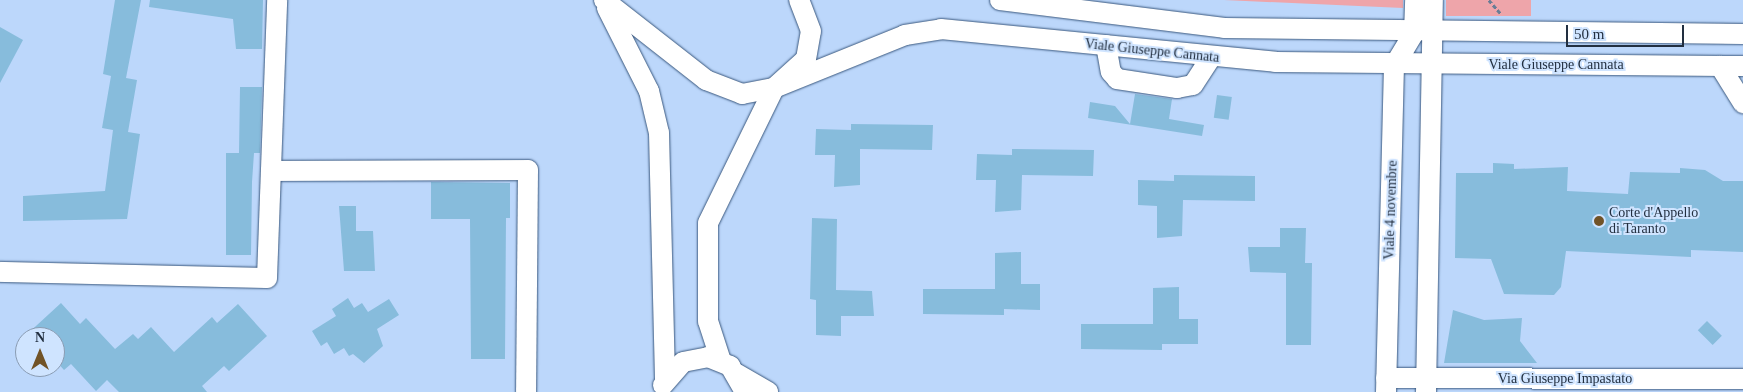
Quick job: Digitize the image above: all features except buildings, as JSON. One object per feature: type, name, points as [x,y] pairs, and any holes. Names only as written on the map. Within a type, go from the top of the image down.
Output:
[{"type":"street","points":[[0,272],[267,278],[277,0]]},
{"type":"street","points":[[603,0],[634,55],[649,91],[659,133],[663,386]]},
{"type":"street","name":"Viale Giuseppe Cannata","points":[[603,0],[719,88],[742,94],[774,88],[920,31],[971,31],[1211,57],[1394,66],[1743,66]]},
{"type":"street","points":[[768,392],[741,383],[721,361],[708,321],[708,223],[774,88],[797,71],[811,46],[809,19],[799,0]]},
{"type":"street","points":[[1000,0],[1224,28],[1424,33],[1743,34]]},
{"type":"street","points":[[1415,0],[1432,65],[1426,386]]},
{"type":"street","points":[[1424,33],[1433,0]]},
{"type":"street","points":[[1120,16],[1110,46],[1111,72],[1117,79],[1177,88],[1193,85],[1211,57]]},
{"type":"street","name":"Viale 4 novembre","points":[[1386,385],[1394,66],[1424,33]]},
{"type":"street","points":[[1720,66],[1743,103]]},
{"type":"street","points":[[270,171],[528,170],[526,392]]},
{"type":"street","points":[[663,386],[689,360],[721,361]]},
{"type":"street","name":"Via Giuseppe Impastato","points":[[1386,385],[1648,385],[1743,379]]},
{"type":"shaded area","points":[[1224,0],[1403,0],[1403,8]]},
{"type":"shaded area","points":[[1446,0],[1531,0],[1531,16],[1446,16]]},
{"type":"place","name":"Corte d'Appello di Taranto","points":[[1599,221]]}]
